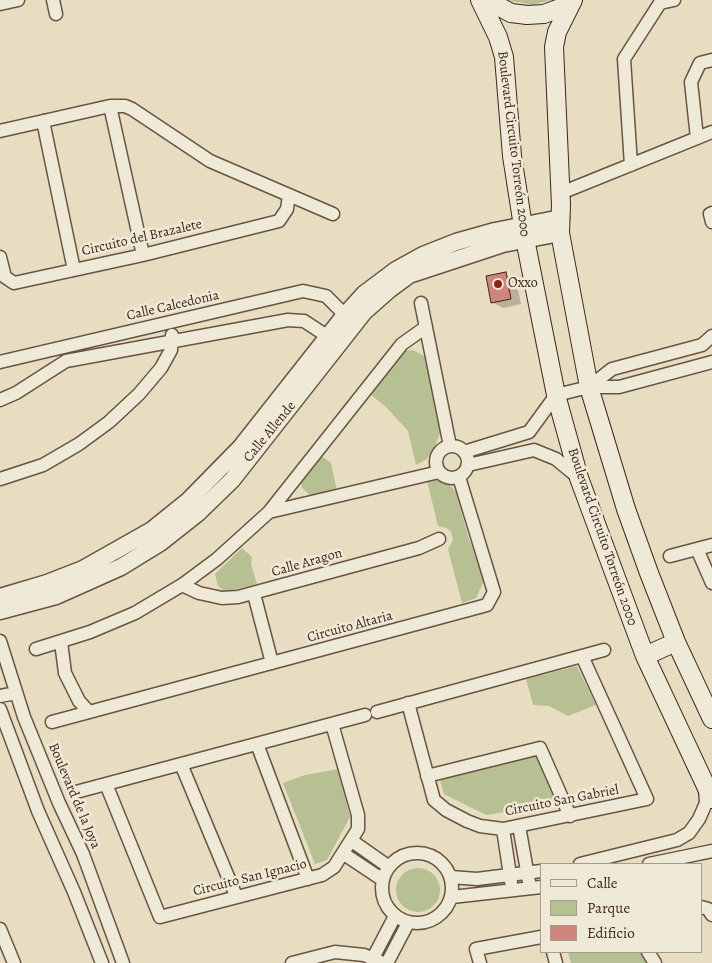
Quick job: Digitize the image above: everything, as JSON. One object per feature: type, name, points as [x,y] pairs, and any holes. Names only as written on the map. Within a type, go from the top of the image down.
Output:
[{"type":"main road","name":"Boulevard Circuito Torreón 2000","points":[[480,0],[498,36],[504,57],[512,156],[524,232],[556,396],[579,478],[645,656],[708,792]]},
{"type":"main road","points":[[487,0],[511,13],[527,15],[544,14],[560,8],[572,0]]},
{"type":"main road","points":[[572,0],[557,32],[554,47],[561,226],[589,387],[626,509],[676,642],[712,719]]},
{"type":"main road","points":[[645,656],[676,642]]},
{"type":"street","points":[[0,4],[18,0]]},
{"type":"street","points":[[53,0],[56,14]]},
{"type":"street","points":[[630,165],[624,59],[660,3],[674,0]]},
{"type":"street","points":[[697,138],[691,82],[700,63],[712,60]]},
{"type":"street","points":[[110,106],[143,255]]},
{"type":"street","points":[[0,131],[110,106],[132,108],[210,161],[333,214]]},
{"type":"street","points":[[43,121],[74,270]]},
{"type":"street","points":[[561,193],[712,132]]},
{"type":"street","name":"Circuito del Brazalete","points":[[0,257],[5,277],[14,283],[143,255],[279,220],[287,209],[289,195]]},
{"type":"street","points":[[712,213],[710,214],[712,222]]},
{"type":"street","points":[[524,232],[561,226]]},
{"type":"street","name":"Calle Allende","points":[[0,597],[47,583],[83,569],[152,530],[215,475],[241,446],[327,336],[345,315],[378,283],[424,255],[456,242],[524,232]]},
{"type":"street","name":"Calle Allende","points":[[0,611],[56,596],[121,567],[160,543],[198,513],[232,480],[364,312],[390,289],[409,276],[524,232]]},
{"type":"street","name":"Calle Calcedonia","points":[[0,362],[303,291],[326,296],[345,315]]},
{"type":"street","points":[[421,302],[450,446]]},
{"type":"street","points":[[0,400],[16,393],[66,361],[173,340],[296,320],[311,325],[327,336]]},
{"type":"street","points":[[0,479],[43,465],[79,444],[109,422],[139,394],[161,368],[171,350],[173,340],[169,322]]},
{"type":"street","points":[[36,649],[61,642],[135,613],[182,585],[218,559],[269,512],[402,344],[426,328]]},
{"type":"street","points":[[589,387],[612,369],[702,346],[712,336]]},
{"type":"street","points":[[464,452],[529,432],[556,396],[589,387],[619,386],[709,363],[702,346]]},
{"type":"street","points":[[62,348],[66,361]]},
{"type":"street","points":[[529,432],[534,450]]},
{"type":"street","points":[[493,444],[496,457]]},
{"type":"street","points":[[468,465],[464,452],[458,447],[450,446],[445,448],[437,456],[436,462],[439,472],[448,478],[459,477],[468,465],[496,457],[534,450],[556,459],[579,478]]},
{"type":"street","points":[[269,512],[439,472]]},
{"type":"street","name":"Circuito Altaria","points":[[52,722],[487,605],[494,592],[459,477]]},
{"type":"street","name":"Calle Aragon","points":[[182,585],[199,593],[222,598],[254,594],[419,548],[440,539]]},
{"type":"street","points":[[670,556],[712,545]]},
{"type":"street","points":[[697,549],[712,583]]},
{"type":"street","points":[[254,594],[272,663]]},
{"type":"street","name":"Boulevard de la Joya","points":[[0,641],[9,687],[83,854],[123,963]]},
{"type":"street","points":[[61,642],[65,673],[79,701],[90,712]]},
{"type":"street","points":[[76,792],[604,650]]},
{"type":"street","name":"Circuito San Gabriel","points":[[408,703],[434,800],[446,810],[480,826],[504,829],[647,799],[582,656]]},
{"type":"street","points":[[0,696],[9,687]]},
{"type":"street","points":[[0,710],[38,811],[74,892],[102,963]]},
{"type":"street","name":"Circuito San Ignacio","points":[[106,784],[160,917],[308,879],[322,875],[334,867],[344,854],[358,829],[358,815],[332,724]]},
{"type":"street","points":[[257,744],[308,879]]},
{"type":"street","points":[[427,776],[540,748],[570,816]]},
{"type":"street","points":[[181,764],[236,896]]},
{"type":"street","points":[[588,863],[677,840],[689,833],[699,819],[706,803],[708,792]]},
{"type":"street","points":[[452,897],[535,888],[527,873],[519,826]]},
{"type":"street","points":[[504,829],[512,892]]},
{"type":"street","points":[[352,841],[390,866]]},
{"type":"street","points":[[654,863],[712,851]]},
{"type":"street","points":[[344,854],[383,880]]},
{"type":"street","points":[[423,854],[443,864],[451,876],[452,897],[449,905],[438,917],[424,923],[408,923],[395,916],[384,900],[383,880],[390,866],[401,857],[423,854]]},
{"type":"street","points":[[451,876],[477,879],[540,871]]},
{"type":"street","points":[[702,907],[708,909],[712,915]]},
{"type":"street","points":[[292,963],[335,952],[357,954],[378,960],[395,916]]},
{"type":"street","points":[[387,963],[408,923]]},
{"type":"street","points":[[2,931],[14,963]]},
{"type":"street","points":[[480,963],[476,949],[540,936]]},
{"type":"green space","points":[[507,0],[551,0],[532,5]]},
{"type":"green space","points":[[413,350],[424,356],[440,422],[440,433],[435,446],[427,459],[416,465],[408,431],[386,407],[369,393],[404,351]]},
{"type":"green space","points":[[319,454],[331,463],[337,491],[311,496],[302,488],[300,478]]},
{"type":"green space","points":[[433,479],[449,484],[456,492],[467,533],[484,581],[476,598],[462,603],[448,549],[453,540],[451,532],[447,528],[438,526],[427,481]]},
{"type":"green space","points":[[242,548],[252,557],[251,564],[257,584],[229,591],[223,590],[218,586],[215,574]]},
{"type":"green space","points":[[577,666],[596,705],[568,716],[549,706],[533,705],[526,679]]},
{"type":"green space","points":[[537,755],[559,804],[486,815],[444,794],[440,780]]},
{"type":"green space","points":[[338,769],[350,817],[327,860],[315,864],[283,783],[305,775]]},
{"type":"green space","points":[[418,868],[430,872],[436,878],[440,890],[436,902],[430,908],[418,912],[406,908],[400,902],[396,890],[400,878],[406,872]]},
{"type":"green space","points":[[568,953],[642,953],[648,963],[571,963]]},
{"type":"building","points":[[506,272],[511,299],[491,303],[486,276]]},
{"type":"place","name":"Oxxo","points":[[498,284]]}]
